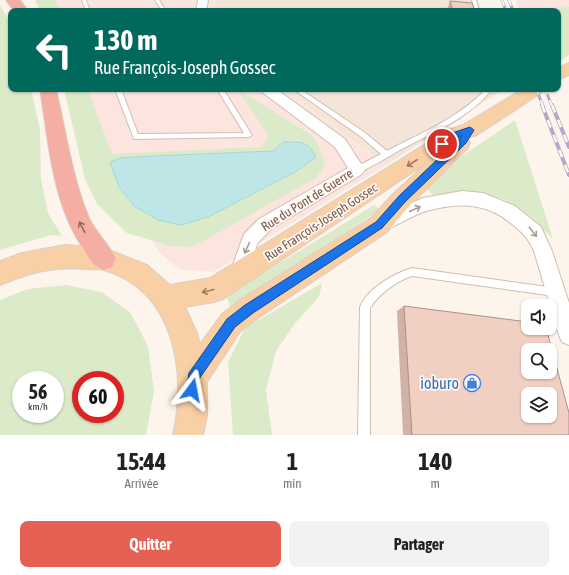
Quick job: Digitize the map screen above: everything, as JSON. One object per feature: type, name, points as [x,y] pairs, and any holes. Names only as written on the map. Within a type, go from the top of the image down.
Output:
[{"type":"highway","points":[[48,92],[57,145],[79,220],[87,236],[104,259]]},
{"type":"main road","name":"Rue François-Joseph Gossec","points":[[166,298],[214,290],[238,276],[455,135],[470,130],[530,92]]},
{"type":"main road","name":"Rue François-Joseph Gossec","points":[[193,378],[231,323],[249,309],[379,225],[402,199],[464,141],[470,130]]},
{"type":"main road","points":[[0,273],[22,264],[65,256],[104,259],[138,273],[166,298],[184,333],[193,378],[192,416],[188,435]]},
{"type":"street","name":"Rue du Pont de Guerre","points":[[238,276],[250,240],[265,224],[357,170],[340,144],[271,92]]},
{"type":"street","points":[[379,225],[423,205],[462,198],[483,200],[509,210],[535,233],[543,251],[569,335]]},
{"type":"lane","points":[[119,92],[136,137],[250,135],[222,92]]},
{"type":"lane","points":[[300,92],[362,134],[387,155]]},
{"type":"lane","points":[[357,170],[456,116],[477,102],[486,92]]},
{"type":"lane","points":[[364,435],[365,307],[368,300],[404,274],[412,272],[556,292]]},
{"type":"shaded area","points":[[56,0],[217,0],[216,8],[59,8]]},
{"type":"shaded area","points":[[217,0],[478,0],[480,8],[216,8]]},
{"type":"shaded area","points":[[516,0],[569,0],[569,7],[519,8]]},
{"type":"shaded area","points":[[89,92],[288,92],[386,165],[213,272],[179,269],[159,252],[134,206],[112,154]]},
{"type":"shaded area","points":[[288,92],[499,92],[386,165]]},
{"type":"green space","points":[[35,0],[56,0],[59,8],[39,8]]},
{"type":"green space","points":[[0,5],[8,19],[8,92],[32,92],[40,129],[41,179],[48,213],[62,236],[51,235],[0,250]]},
{"type":"green space","points":[[569,7],[569,55],[561,61],[561,8],[544,8]]},
{"type":"green space","points":[[65,92],[89,92],[112,154],[261,147],[269,136],[239,92],[241,92],[312,135],[321,151],[325,164],[316,178],[192,247],[170,246],[127,233],[97,204],[85,179]],"holes":[[[284,142],[302,142],[316,157],[297,171],[208,216],[110,163],[120,158],[273,151]]]},
{"type":"green space","points":[[515,120],[553,239],[531,217],[505,200],[468,191],[434,196],[427,189],[459,158]]},
{"type":"green space","points":[[374,205],[380,210],[231,308],[226,296]]},
{"type":"green space","points":[[322,283],[319,297],[296,322],[276,351],[266,390],[272,435],[233,435],[228,362],[245,328]]},
{"type":"green space","points":[[66,285],[101,292],[130,312],[148,346],[154,391],[146,435],[0,435],[0,300],[28,289]]},
{"type":"water","points":[[283,142],[303,143],[310,147],[316,157],[297,171],[208,217],[181,225],[158,220],[134,206],[119,187],[110,162],[120,158],[273,151]]},
{"type":"building","points":[[450,1],[472,3],[474,8],[452,8]]},
{"type":"building","name":"ioburo","points":[[404,306],[521,321],[521,335],[548,335],[550,343],[521,343],[521,379],[557,379],[557,369],[569,413],[569,435],[412,435]]},
{"type":"railway","points":[[502,0],[505,8]]},
{"type":"railway","points":[[509,0],[512,8]]},
{"type":"railway","points":[[537,92],[543,106]]},
{"type":"railway","points":[[546,92],[552,106]]},
{"type":"railway","points":[[542,105],[569,175]]},
{"type":"railway","points":[[552,105],[569,147]]},
{"type":"place","name":"ioburo","points":[[472,383]]},
{"type":"route","points":[[192,390],[193,378],[219,338],[231,323],[249,309],[379,225],[402,199],[464,141],[470,130],[455,135],[442,144]]}]
